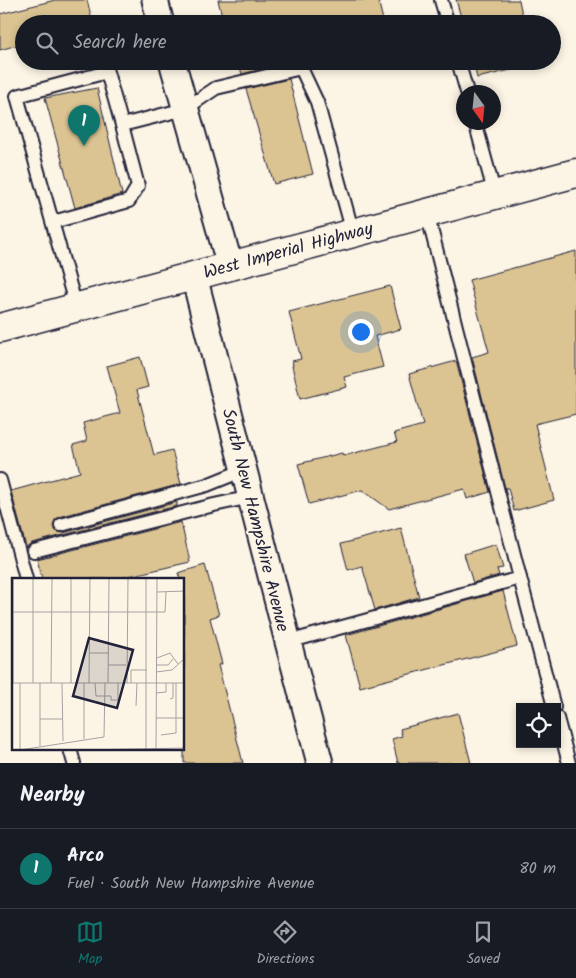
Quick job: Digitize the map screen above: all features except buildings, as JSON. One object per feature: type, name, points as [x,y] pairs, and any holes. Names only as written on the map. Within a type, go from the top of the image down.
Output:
[{"type":"main road","name":"West Imperial Highway","points":[[0,328],[576,173]]},
{"type":"street","points":[[155,0],[159,15]]},
{"type":"street","points":[[174,70],[230,266]]},
{"type":"street","name":"South New Hampshire Avenue","points":[[194,276],[320,763]]},
{"type":"lane","points":[[441,0],[445,15]]},
{"type":"lane","points":[[122,125],[185,110],[216,88],[292,70]]},
{"type":"lane","points":[[302,70],[317,102],[353,233]]},
{"type":"lane","points":[[461,70],[465,85]]},
{"type":"lane","points":[[52,222],[129,201],[138,186],[107,72],[17,96],[52,222],[76,307]]},
{"type":"lane","points":[[477,130],[495,195]]},
{"type":"lane","points":[[427,213],[553,703]]},
{"type":"lane","points":[[61,525],[207,485],[244,470]]},
{"type":"lane","points":[[0,480],[26,578]]},
{"type":"lane","points":[[34,551],[251,497]]},
{"type":"lane","points":[[288,642],[520,578]]},
{"type":"lane","points":[[561,733],[569,763]]},
{"type":"lane","points":[[70,750],[74,763]]},
{"type":"place","name":"Arco","points":[[84,146]]}]
